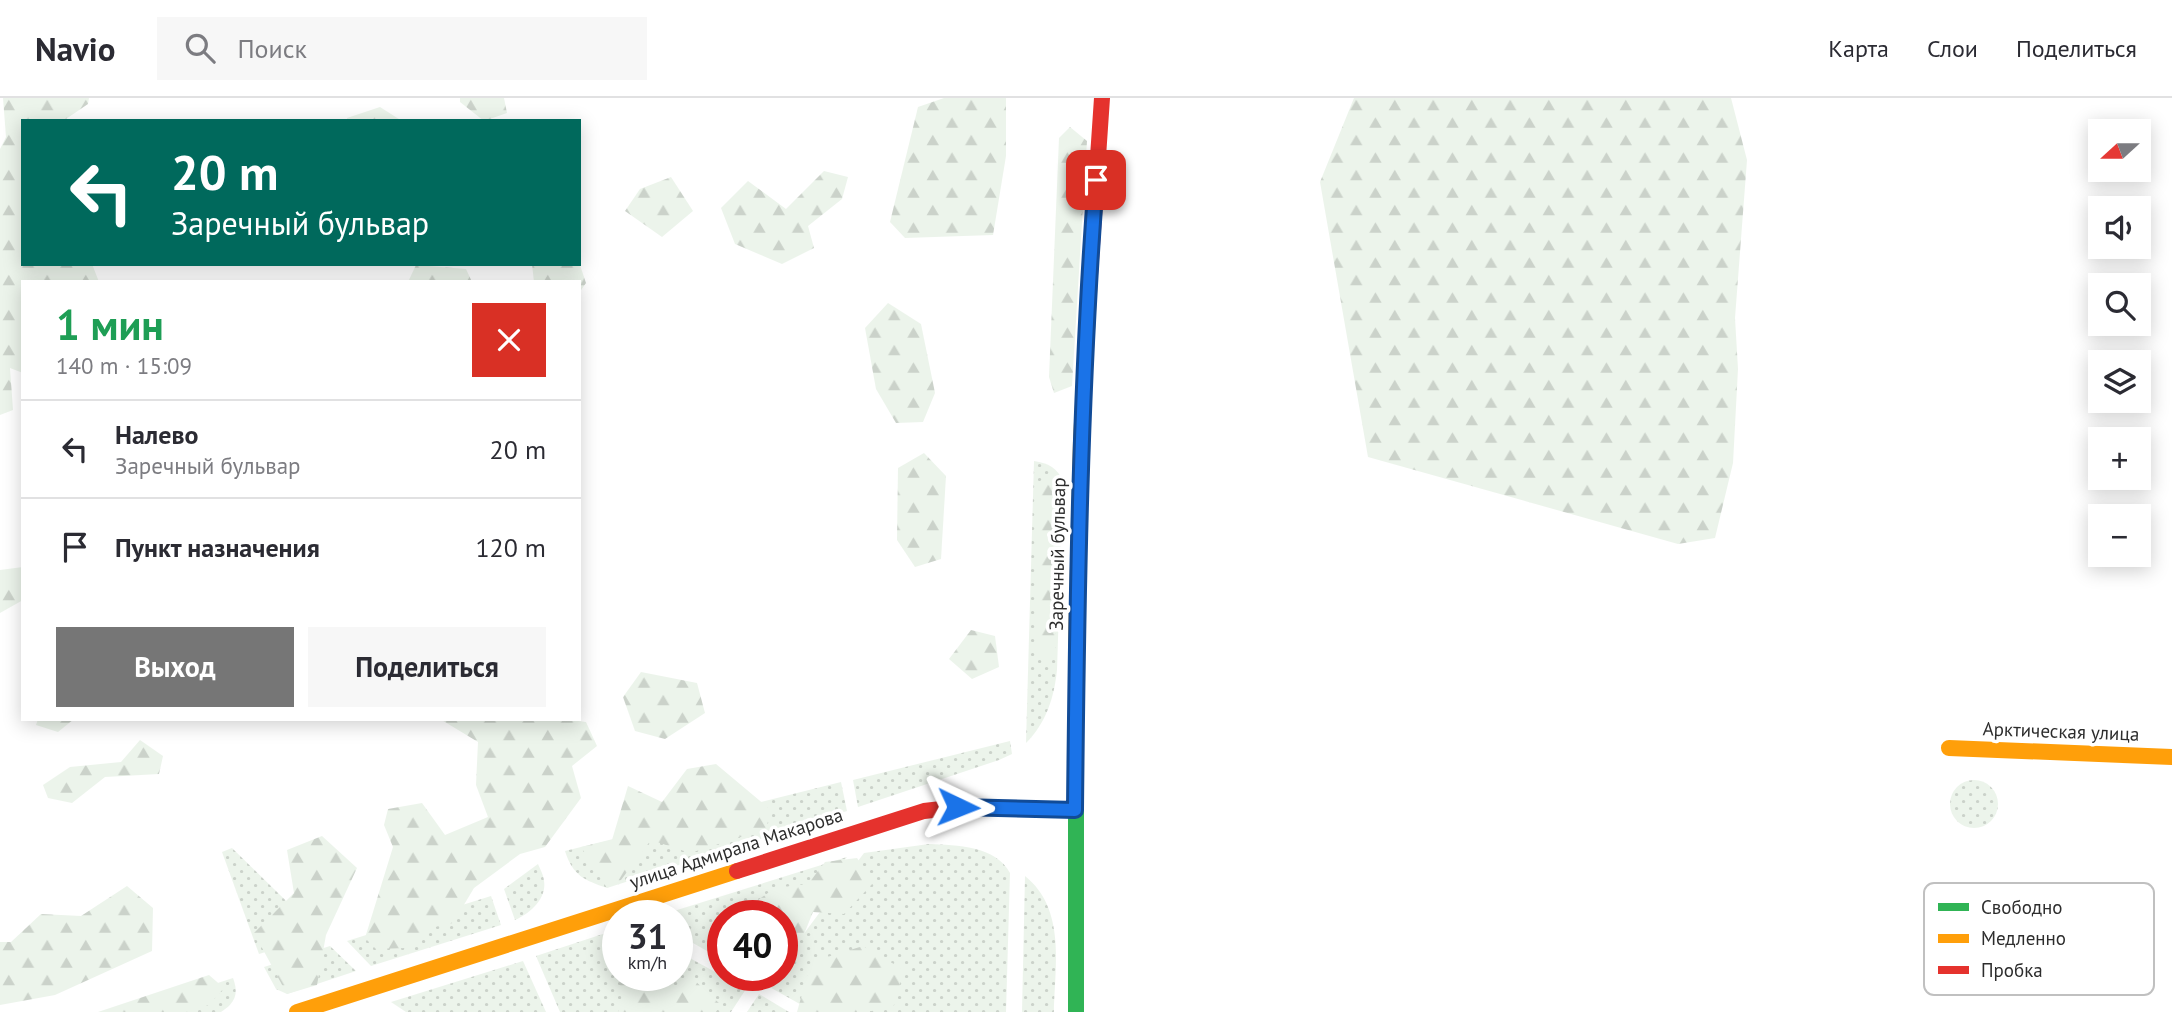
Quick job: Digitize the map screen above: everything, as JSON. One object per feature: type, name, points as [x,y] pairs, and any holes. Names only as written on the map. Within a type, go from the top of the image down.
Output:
[{"type":"street","name":"Заречный бульвар","points":[[1076,1012],[1075,810],[1081,443],[1088,288],[1102,98]]},
{"type":"street","name":"Арктическая улица","points":[[1949,748],[2172,757]]},
{"type":"street","name":"улица Адмирала Макарова","points":[[297,1012],[924,811],[958,807],[1075,810]]},
{"type":"green space","points":[[3,98],[89,98],[88,104],[66,119],[21,119],[21,266],[93,266],[98,280],[21,280],[21,372],[10,368],[13,410],[0,415],[0,149],[6,137]]},
{"type":"green space","points":[[460,98],[504,98],[507,113],[481,119],[460,102]]},
{"type":"green space","points":[[944,98],[1006,98],[1006,156],[993,235],[905,238],[890,222],[918,107]]},
{"type":"green space","points":[[1354,98],[1731,98],[1747,160],[1735,318],[1738,369],[1733,463],[1715,538],[1678,544],[1368,457],[1320,182]]},
{"type":"green space","points":[[380,107],[399,119],[347,119]]},
{"type":"green space","points":[[1070,127],[1087,141],[1072,386],[1054,393],[1049,377],[1059,138]]},
{"type":"green space","points":[[824,171],[848,177],[842,199],[808,226],[814,248],[782,264],[735,244],[721,208],[748,181],[786,209]]},
{"type":"green space","points":[[671,177],[693,211],[662,237],[625,211],[640,189]]},
{"type":"green space","points":[[416,266],[428,266],[466,269],[471,280],[409,280]]},
{"type":"green space","points":[[532,266],[580,266],[586,283],[581,290],[581,280],[534,280]]},
{"type":"green space","points":[[888,303],[921,324],[935,393],[923,422],[896,423],[876,389],[865,328]]},
{"type":"green space","points":[[924,453],[946,476],[941,559],[915,567],[897,540],[898,468]]},
{"type":"green space","points":[[1034,461],[1052,467],[1063,482],[1056,680],[1044,718],[1026,743]]},
{"type":"green space","points":[[1049,473],[1059,483],[1055,651],[1044,661],[1037,650],[1037,484]]},
{"type":"green space","points":[[21,567],[21,601],[0,613],[0,570]]},
{"type":"green space","points":[[971,630],[995,636],[999,667],[972,679],[949,659]]},
{"type":"green space","points":[[641,672],[697,683],[705,713],[665,739],[635,731],[623,697]]},
{"type":"green space","points":[[37,721],[72,721],[58,732],[36,725]]},
{"type":"green space","points":[[443,721],[586,722],[597,746],[572,766],[581,798],[545,847],[520,854],[474,888],[453,923],[425,929],[406,948],[376,949],[365,938],[393,847],[384,825],[388,809],[422,803],[445,835],[488,817],[476,785],[478,742]]},
{"type":"green space","points":[[140,740],[163,756],[159,774],[105,777],[72,803],[48,798],[43,785],[70,767],[121,762]]},
{"type":"green space","points":[[1010,741],[1012,754],[999,760],[858,807],[853,780]]},
{"type":"green space","points":[[716,764],[771,810],[766,829],[690,853],[651,840],[621,880],[607,888],[581,847],[612,840],[628,786],[662,802],[687,769]]},
{"type":"green space","points":[[1974,780],[1991,787],[1998,804],[1991,821],[1974,828],[1957,821],[1950,804],[1957,787]]},
{"type":"green space","points":[[841,782],[847,811],[607,888],[580,876],[565,851]]},
{"type":"green space","points":[[322,836],[357,868],[326,935],[317,985],[287,994],[254,933],[294,893],[287,850]]},
{"type":"green space","points":[[929,844],[963,846],[986,852],[1004,864],[1010,873],[1006,1012],[814,1012],[777,991],[798,991],[798,942],[864,853]]},
{"type":"green space","points":[[232,848],[321,935],[259,954],[222,852]]},
{"type":"green space","points":[[847,857],[798,922],[798,900],[709,900]]},
{"type":"green space","points":[[857,858],[874,882],[844,914],[813,912],[802,939],[798,941],[798,900],[758,900],[775,888],[808,884],[825,862]]},
{"type":"green space","points":[[538,864],[544,879],[543,894],[531,910],[515,920],[504,889]]},
{"type":"green space","points":[[1025,876],[1038,889],[1052,921],[1056,957],[1054,1012],[1022,1012]]},
{"type":"green space","points":[[127,886],[153,908],[152,951],[55,995],[0,1005],[0,942],[11,942],[41,914],[81,916]]},
{"type":"green space","points":[[491,896],[501,925],[371,966],[347,941]]},
{"type":"green space","points":[[707,901],[707,951],[693,943],[693,905]]},
{"type":"green space","points":[[602,934],[602,991],[693,991],[693,960],[707,968],[707,991],[745,991],[731,1012],[560,1012],[536,956]]},
{"type":"green space","points":[[330,946],[356,971],[287,994],[276,989],[264,967]]},
{"type":"green space","points":[[863,946],[904,970],[893,1008],[864,1012],[797,1012],[811,962]]},
{"type":"green space","points":[[523,961],[546,1012],[406,1012],[391,1002]]},
{"type":"green space","points":[[209,975],[224,988],[209,1005],[186,1012],[98,1012]]},
{"type":"green space","points":[[233,978],[236,989],[234,998],[221,1012],[129,1012]]},
{"type":"green space","points":[[693,979],[720,1004],[716,1012],[618,1012],[622,1000],[621,991],[693,991]]},
{"type":"green space","points":[[759,994],[789,1012],[747,1012]]},
{"type":"traffic: fast","points":[[1076,647],[1076,1012]]},
{"type":"traffic: slow","points":[[1076,647],[1081,441],[1090,275]]},
{"type":"traffic: slow","points":[[1949,748],[2172,757]]},
{"type":"traffic: slow","points":[[297,1012],[737,871]]},
{"type":"traffic: jam","points":[[1090,275],[1102,98]]},
{"type":"traffic: jam","points":[[737,871],[924,811],[959,807],[1075,810]]},
{"type":"route","points":[[958,807],[1075,810],[1081,443],[1096,180]]}]
